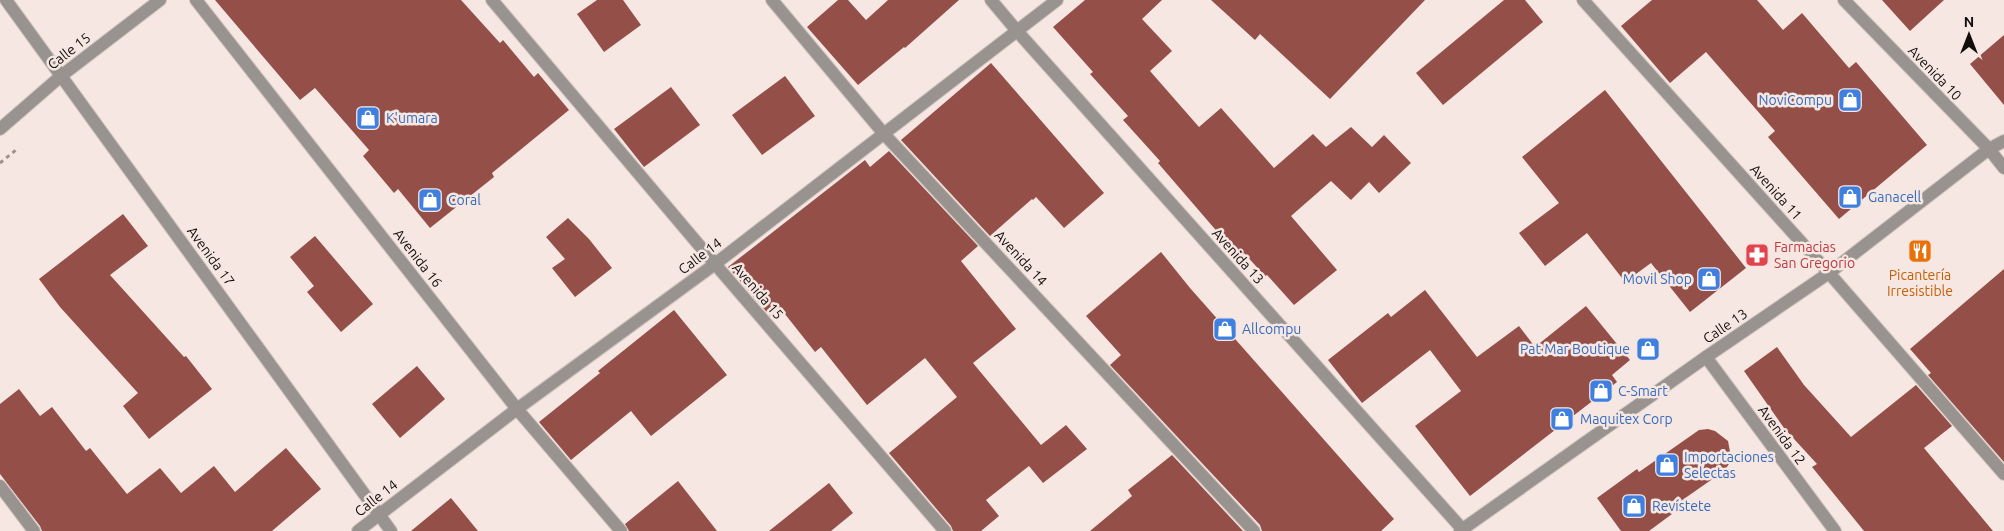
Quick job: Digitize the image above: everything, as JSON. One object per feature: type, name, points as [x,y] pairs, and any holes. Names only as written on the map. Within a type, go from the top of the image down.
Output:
[{"type":"street","name":"Avenida 17","points":[[6,0],[391,531]]},
{"type":"street","name":"Calle 15","points":[[0,129],[60,76],[160,0]]},
{"type":"street","name":"Avenida 16","points":[[196,0],[517,409],[621,531]]},
{"type":"street","name":"Avenida 15","points":[[492,0],[715,264],[945,531]]},
{"type":"street","name":"Avenida 14","points":[[772,0],[884,134],[1254,531]]},
{"type":"street","name":"Avenida 13","points":[[991,0],[1462,530]]},
{"type":"street","name":"Calle 14","points":[[358,531],[517,409],[715,264],[1057,0]]},
{"type":"street","name":"Avenida 11","points":[[1583,0],[1829,273],[2004,474]]},
{"type":"street","name":"Avenida 10","points":[[1844,0],[1989,149],[2004,168]]},
{"type":"street","name":"Calle 13","points":[[1462,530],[1706,357],[1829,273],[1989,149],[2004,141]]},
{"type":"street","name":"Avenida 12","points":[[1706,357],[1835,531]]},
{"type":"street","points":[[0,486],[34,531]]},
{"type":"building","points":[[215,0],[461,0],[500,43],[503,40],[534,77],[538,73],[569,110],[492,173],[494,177],[430,228],[398,189],[394,193],[363,156],[369,150],[315,88],[300,100]]},
{"type":"building","points":[[597,0],[623,0],[641,25],[604,52],[577,14]]},
{"type":"building","points":[[838,0],[848,0],[866,20],[888,0],[959,0],[905,48],[858,85],[807,27]]},
{"type":"building","points":[[1085,0],[1162,0],[1142,19],[1172,51],[1150,71],[1199,127],[1221,108],[1274,168],[1313,134],[1326,147],[1351,127],[1372,147],[1384,135],[1411,163],[1379,193],[1369,182],[1351,200],[1331,181],[1291,216],[1337,270],[1294,305],[1244,253],[1239,257],[1158,163],[1160,161],[1123,120],[1128,116],[1090,74],[1093,72],[1053,27]]},
{"type":"building","points":[[1211,0],[1425,0],[1330,99],[1260,34],[1255,40]]},
{"type":"building","points":[[1504,0],[1525,0],[1543,22],[1443,105],[1416,73]]},
{"type":"building","points":[[1652,0],[1757,0],[1783,30],[1802,13],[1849,68],[1856,62],[1927,145],[1839,219],[1768,137],[1775,131],[1706,52],[1670,83],[1621,26]]},
{"type":"building","points":[[1882,0],[1944,0],[1910,31]]},
{"type":"building","points":[[2004,35],[2004,105],[1970,64]]},
{"type":"building","points":[[991,63],[1104,193],[1064,228],[1036,197],[990,236],[901,140]]},
{"type":"building","points":[[785,76],[815,116],[762,155],[732,115]]},
{"type":"building","points":[[671,87],[700,125],[644,167],[614,129]]},
{"type":"building","points":[[1605,90],[1746,268],[1690,312],[1651,263],[1625,282],[1587,233],[1545,266],[1519,233],[1559,203],[1522,157]]},
{"type":"building","points":[[889,151],[978,246],[961,261],[1016,329],[973,363],[1041,445],[1066,425],[1087,449],[1043,483],[1029,466],[986,500],[999,516],[981,531],[953,531],[951,526],[889,453],[957,397],[925,358],[867,405],[821,347],[815,352],[781,309],[771,317],[728,267],[865,160],[870,167]]},
{"type":"building","points":[[123,214],[148,246],[110,275],[184,357],[186,356],[212,389],[149,439],[123,406],[138,393],[60,307],[39,279]]},
{"type":"building","points":[[568,218],[589,239],[612,268],[575,297],[552,268],[565,259],[546,237]]},
{"type":"building","points":[[315,236],[373,304],[341,332],[307,292],[314,286],[290,257]]},
{"type":"building","points":[[1161,252],[1190,288],[1394,519],[1381,531],[1262,531],[1260,525],[1110,365],[1121,355],[1086,316]]},
{"type":"building","points":[[2004,269],[2004,462],[1928,375],[1931,373],[1910,349]]},
{"type":"building","points":[[1425,290],[1477,357],[1519,326],[1535,347],[1586,306],[1630,360],[1612,375],[1617,382],[1470,496],[1415,426],[1461,391],[1430,350],[1362,403],[1328,360],[1388,313],[1391,317]]},
{"type":"building","points":[[674,310],[727,375],[651,436],[631,411],[571,460],[539,422],[600,373],[598,371]]},
{"type":"building","points":[[1777,347],[1804,385],[1851,437],[1916,385],[1952,426],[1924,448],[1993,531],[1864,531],[1812,467],[1817,464],[1784,428],[1744,371]]},
{"type":"building","points":[[417,366],[445,399],[400,438],[372,404]]},
{"type":"building","points":[[19,389],[40,416],[52,407],[86,451],[90,448],[127,494],[160,468],[181,493],[214,466],[235,492],[286,448],[321,489],[272,531],[42,531],[0,474],[0,404]]},
{"type":"building","points":[[1708,429],[1715,431],[1728,441],[1731,457],[1724,471],[1668,510],[1672,514],[1649,531],[1621,531],[1597,498],[1637,469],[1639,472],[1699,430]]},
{"type":"building","points":[[1172,455],[1243,531],[1090,531],[1132,496],[1128,490]]},
{"type":"building","points":[[678,481],[717,531],[629,531],[625,524]]},
{"type":"building","points":[[829,483],[853,513],[831,531],[769,531]]},
{"type":"building","points":[[451,498],[478,531],[411,531]]},
{"type":"place","name":"NoviCompu","points":[[1850,100]]},
{"type":"place","name":"K'umara","points":[[368,118]]},
{"type":"place","name":"Ganacell","points":[[1850,197]]},
{"type":"place","name":"Coral","points":[[430,200]]},
{"type":"place","name":"Picantería Irresistible","points":[[1920,251]]},
{"type":"place","name":"Farmacias San Gregorio","points":[[1757,255]]},
{"type":"place","name":"Movil Shop","points":[[1709,279]]},
{"type":"place","name":"Allcompu","points":[[1225,329]]},
{"type":"place","name":"Pat Mar Boutique","points":[[1648,349]]},
{"type":"place","name":"C-Smart","points":[[1601,391]]},
{"type":"place","name":"Maquitex Corp","points":[[1562,419]]},
{"type":"place","name":"Importaciones Selectas","points":[[1667,465]]},
{"type":"place","name":"Revístete","points":[[1634,506]]}]
